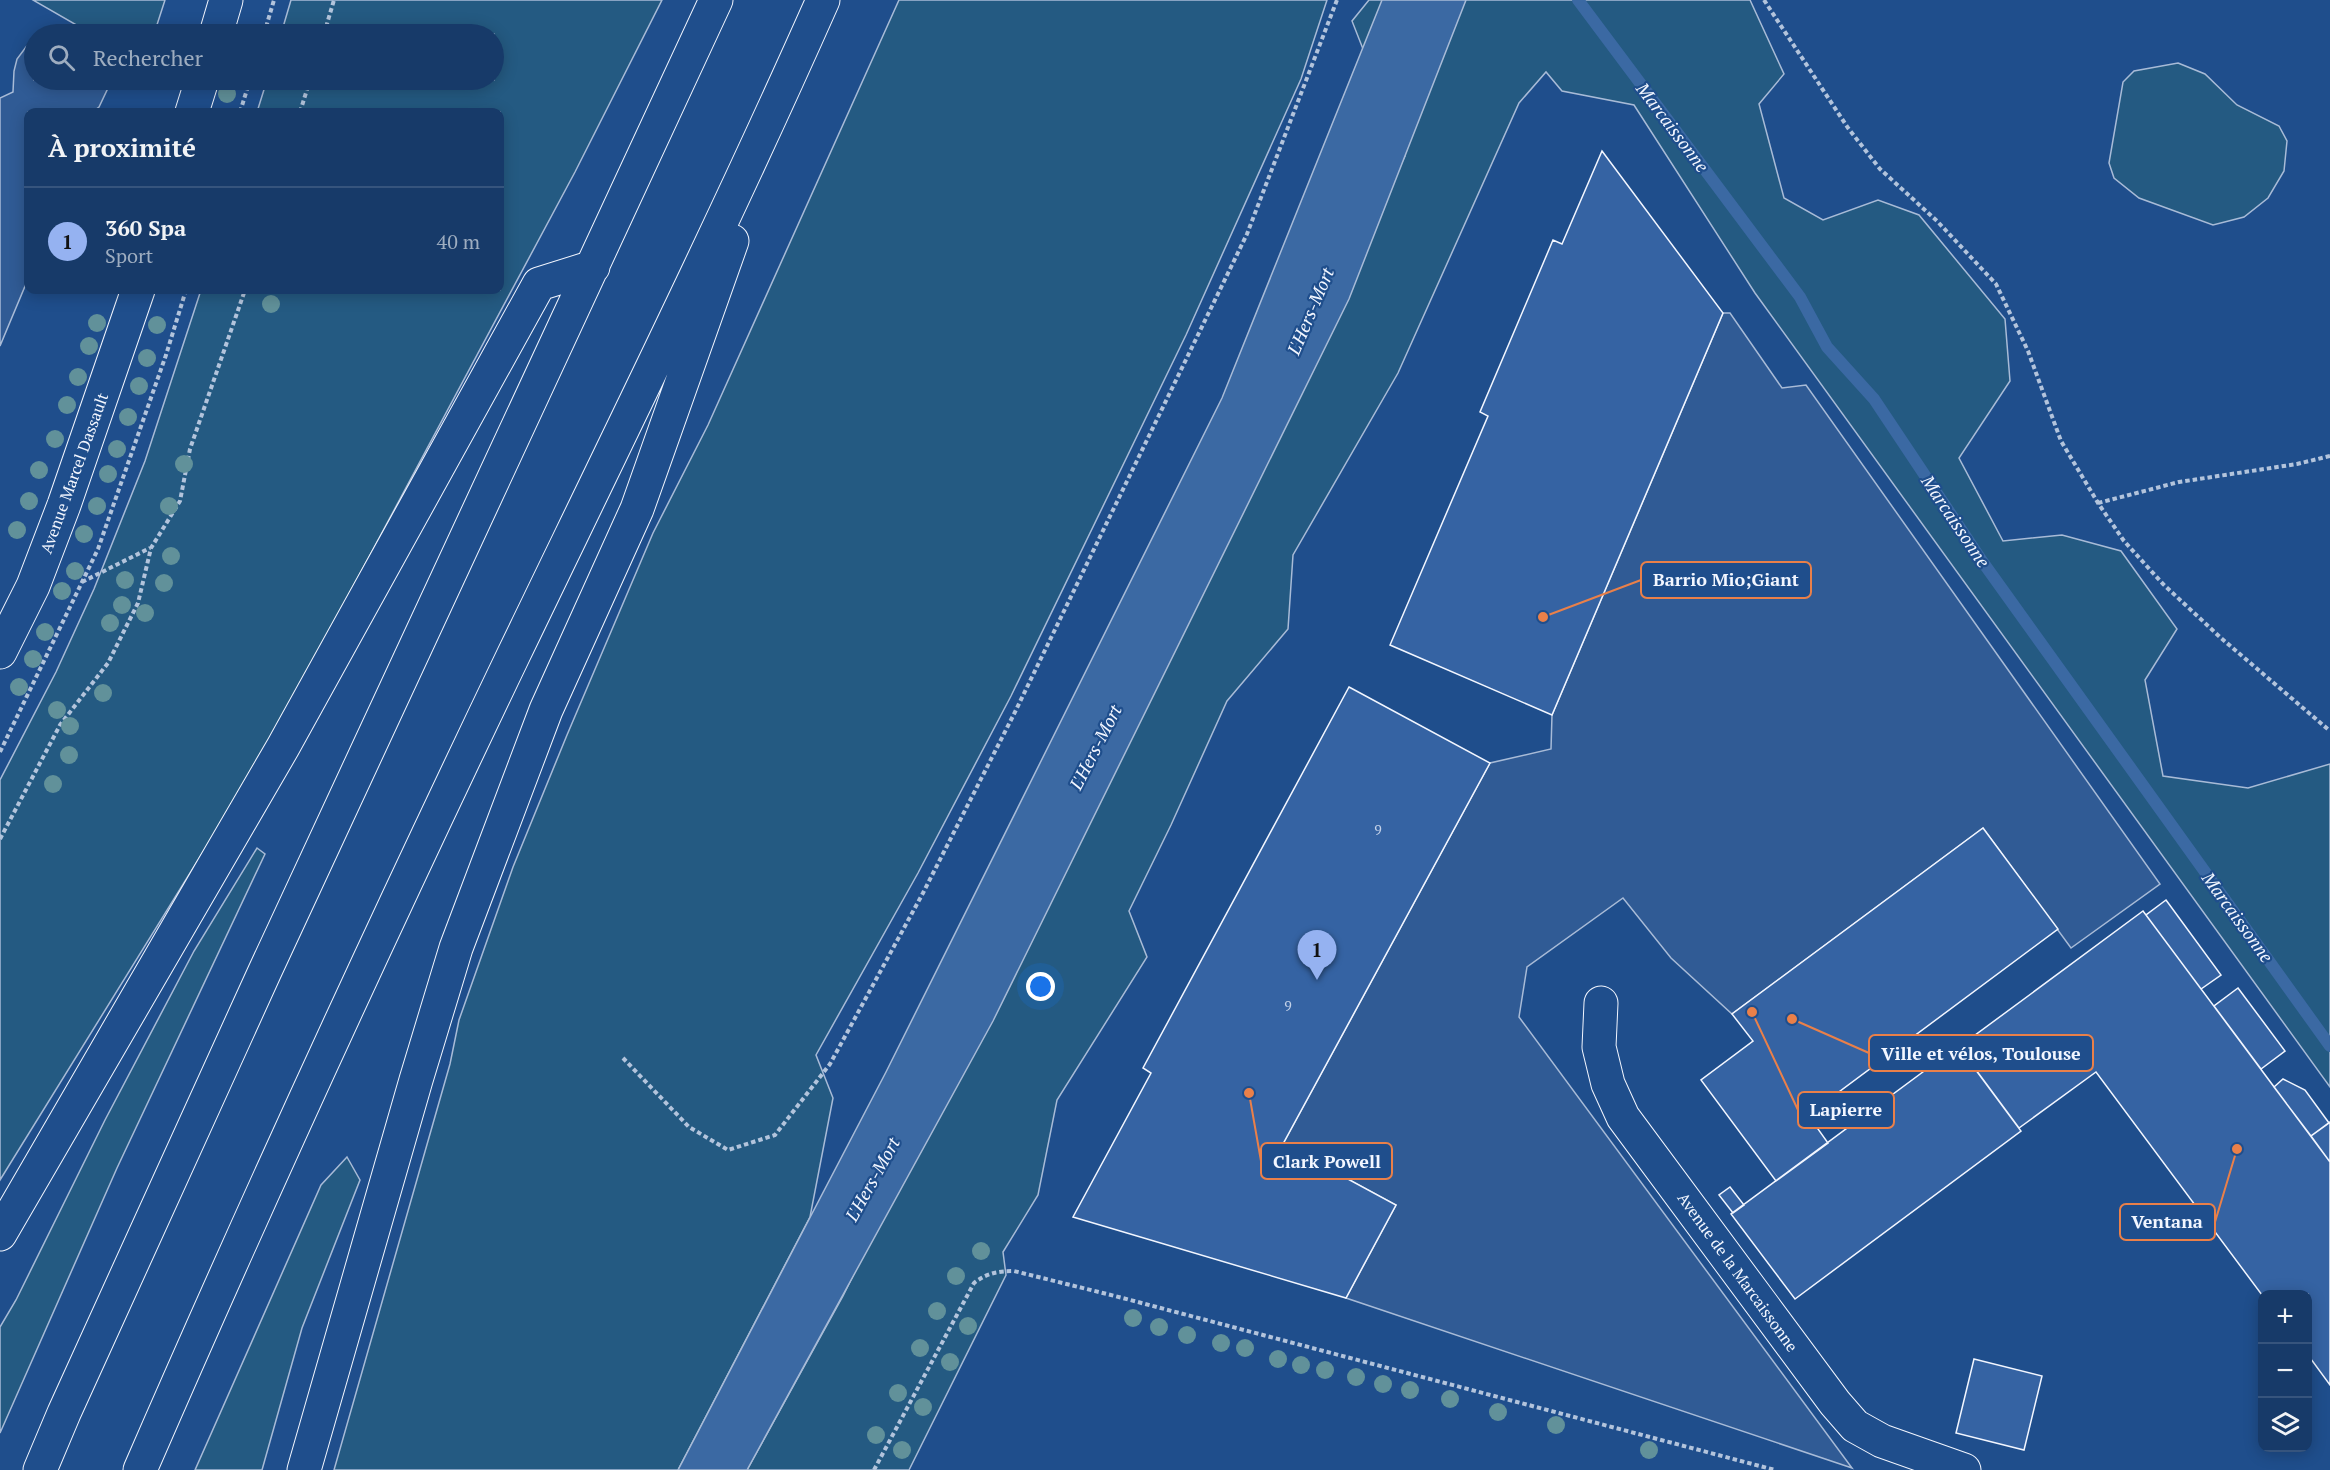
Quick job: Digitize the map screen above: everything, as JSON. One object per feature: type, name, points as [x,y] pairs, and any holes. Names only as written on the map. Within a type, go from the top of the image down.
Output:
[{"type":"main road","points":[[219,24],[226,0]]},
{"type":"main road","points":[[40,1470],[265,971],[716,0]]},
{"type":"main road","points":[[140,1470],[234,1254],[318,1072],[513,655],[600,478],[823,0]]},
{"type":"main road","points":[[304,1470],[456,948],[546,710],[637,509],[798,54]]},
{"type":"main road","points":[[193,108],[199,90]]},
{"type":"main road","points":[[0,1234],[283,747],[539,284],[593,267]]},
{"type":"main road","name":"Avenue Marcel Dassault","points":[[0,652],[33,586],[137,294]]},
{"type":"main road","name":"Avenue de la Marcaissonne","points":[[1601,1003],[1599,1047],[1608,1084],[1623,1117],[1835,1403],[1855,1426],[1882,1440],[1964,1470]]},
{"type":"path","points":[[267,24],[274,0]]},
{"type":"path","points":[[327,24],[334,0]]},
{"type":"path","points":[[623,1058],[689,1127],[728,1150],[775,1136],[830,1064],[923,893],[1013,716],[1247,234],[1337,0]]},
{"type":"path","points":[[1764,0],[1848,128],[1867,153],[1937,220],[1996,284],[2028,351],[2061,441],[2124,541],[2163,584],[2221,638],[2330,731]]},
{"type":"path","points":[[241,108],[247,90]]},
{"type":"path","points":[[301,108],[307,90]]},
{"type":"path","points":[[0,839],[60,725],[108,663],[138,603],[151,548],[180,501],[190,449],[244,294]]},
{"type":"path","points":[[2098,503],[2179,482],[2297,464],[2330,456]]},
{"type":"path","points":[[82,582],[151,548]]},
{"type":"path","points":[[874,1470],[974,1283],[984,1275],[998,1271],[1014,1271],[1115,1296],[1774,1470]]},
{"type":"shaded area","points":[[33,0],[165,0],[157,24],[75,24]]},
{"type":"shaded area","points":[[291,0],[662,0],[575,172],[263,755],[0,1180],[0,780],[56,672],[94,589],[145,461],[200,294],[504,294],[504,108],[258,108],[264,90],[504,90],[504,24],[284,24]]},
{"type":"shaded area","points":[[899,0],[1327,0],[1301,79],[1186,335],[1011,696],[918,873],[816,1055],[833,1098],[810,1217],[678,1470],[334,1470],[450,1064],[459,1020],[513,867],[653,533],[708,425]]},
{"type":"shaded area","points":[[1369,0],[1750,0],[1784,74],[1759,104],[1784,198],[1823,220],[1878,200],[1919,215],[2005,319],[2010,381],[1959,458],[2003,541],[2062,535],[2121,551],[2177,629],[2145,680],[2163,776],[2248,788],[2330,764],[2330,1087],[1755,293],[1634,105],[1562,91],[1546,72],[1519,103],[1398,373],[1293,555],[1288,629],[1227,701],[1129,911],[1147,957],[1057,1100],[1038,1195],[1003,1252],[1006,1275],[909,1470],[747,1470],[843,1296],[1405,156],[1352,21]]},
{"type":"shaded area","points":[[24,50],[24,90],[107,90],[98,108],[24,108],[24,289],[0,346],[0,98],[13,92],[17,59]]},
{"type":"shaded area","points":[[2178,63],[2205,74],[2237,105],[2279,126],[2287,141],[2284,171],[2268,198],[2244,217],[2213,225],[2139,198],[2114,178],[2109,163],[2123,82],[2134,71]]},
{"type":"shaded area","points":[[1723,313],[1730,313],[1782,388],[1806,385],[2160,884],[2071,948],[1983,828],[1732,1014],[1671,958],[1623,898],[1527,967],[1519,1017],[1852,1468],[1346,1298],[1396,1205],[1283,1144],[1490,763],[1551,749],[1552,715]]},
{"type":"shaded area","points":[[257,848],[265,854],[117,1168],[0,1433],[0,1327],[16,1300],[105,1120],[194,951]]},
{"type":"shaded area","points":[[347,1157],[360,1180],[302,1328],[262,1470],[195,1470],[321,1185]]},
{"type":"water","name":"L'Hers-Mort","points":[[1382,0],[1466,0],[1349,299],[993,1021],[747,1470],[678,1470],[886,1072],[1222,398]]},
{"type":"building","points":[[1602,151],[1723,313],[1552,715],[1390,645],[1488,416],[1480,412],[1553,240],[1562,244]]},
{"type":"building","points":[[1349,687],[1490,763],[1283,1144],[1396,1205],[1346,1298],[1073,1217],[1151,1073],[1143,1068]]},
{"type":"building","points":[[1983,828],[2058,929],[1808,1115],[1828,1143],[1776,1181],[1701,1080],[1753,1041],[1732,1014]]},
{"type":"building","points":[[2166,900],[2221,975],[2201,989],[2146,915]]},
{"type":"building","points":[[2143,911],[2330,1162],[2330,1385],[2312,1360],[2312,1290],[2258,1290],[2096,1072],[2019,1128],[1959,1047]]},
{"type":"building","points":[[2238,988],[2285,1051],[2261,1069],[2214,1006]]},
{"type":"building","points":[[1958,1046],[2021,1131],[1795,1299],[1731,1214]]},
{"type":"building","points":[[2283,1079],[2305,1090],[2329,1123],[2311,1136],[2274,1087]]},
{"type":"building","points":[[2330,1122],[2330,1162],[2311,1136]]},
{"type":"building","points":[[1730,1187],[1744,1205],[1733,1213],[1719,1195]]},
{"type":"building","points":[[1974,1359],[2042,1376],[2024,1450],[1956,1433]]},
{"type":"waterway","name":"Marcaissonne","points":[[1578,0],[1800,297],[1827,347],[1874,399],[1982,561],[2330,1046]]},
{"type":"place","name":"Barrio Mio;Giant","points":[[1543,617]]},
{"type":"place","name":"360 Spa","points":[[1317,980]]},
{"type":"place","name":"Lapierre","points":[[1752,1012]]},
{"type":"place","name":"Ville et vélos, Toulouse","points":[[1792,1019]]},
{"type":"place","name":"Clark Powell","points":[[1249,1093]]},
{"type":"place","name":"Ventana","points":[[2237,1149]]}]
